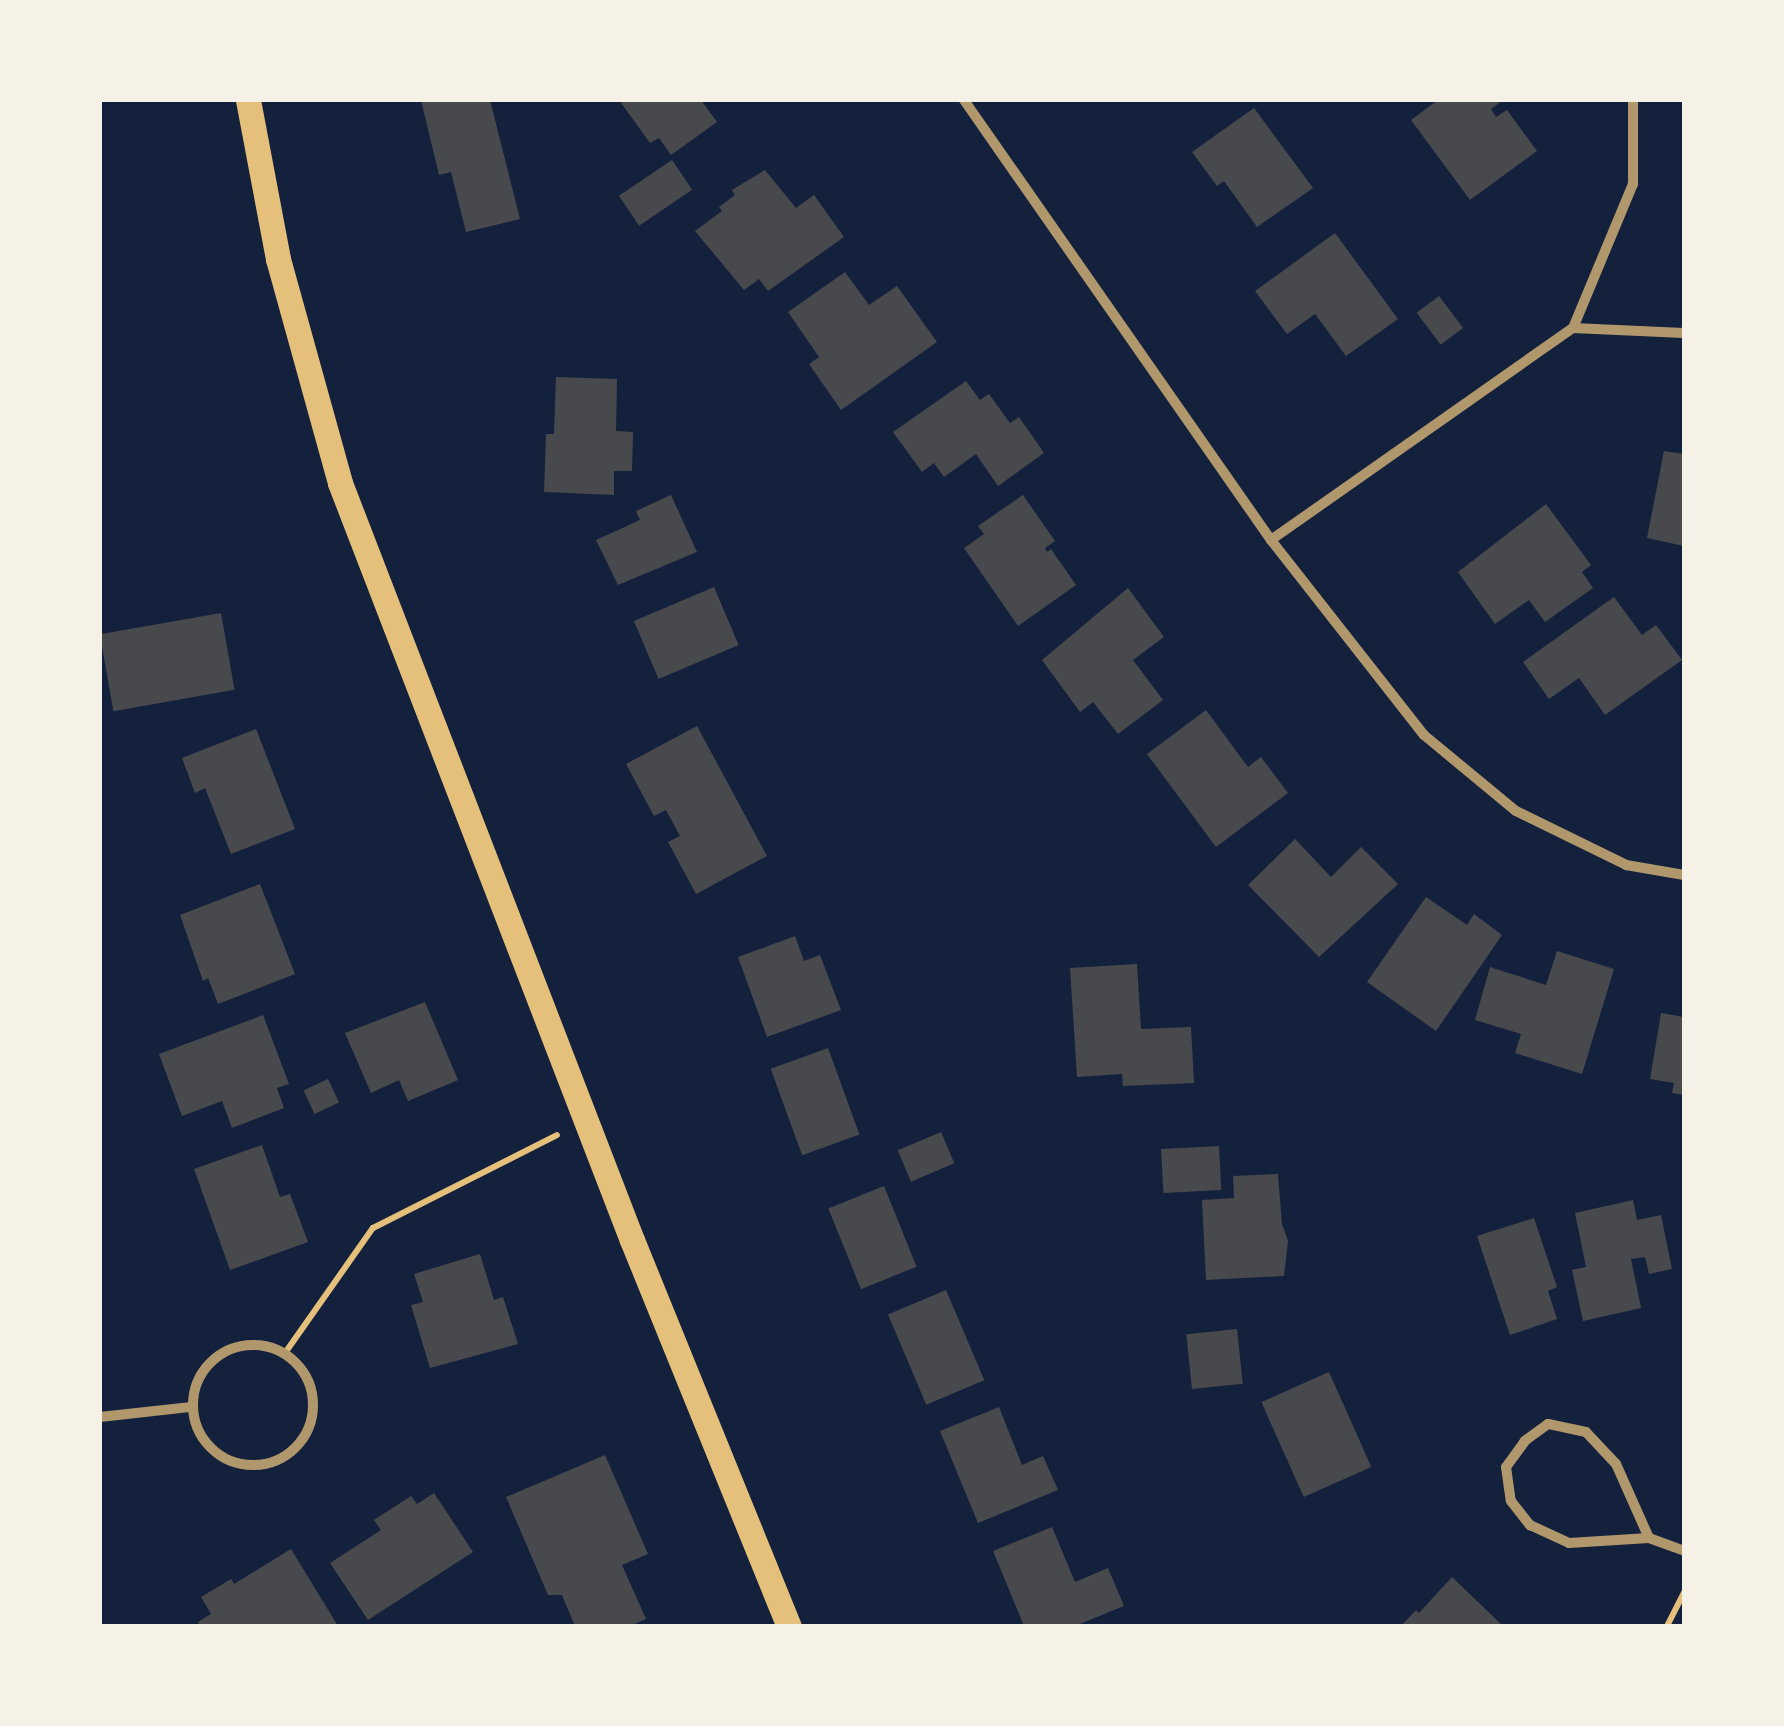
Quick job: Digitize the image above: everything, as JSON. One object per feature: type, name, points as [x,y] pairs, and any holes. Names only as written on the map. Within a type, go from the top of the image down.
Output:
[{"type":"main road","points":[[248,100],[278,259],[340,483],[585,1120],[789,1626]]},
{"type":"street","points":[[964,100],[1271,540],[1424,735],[1516,811],[1626,864],[1684,874]]},
{"type":"street","points":[[1271,540],[1574,328],[1633,184],[1633,100]]},
{"type":"street","points":[[1574,328],[1684,334]]},
{"type":"street","points":[[242,1344],[285,1352],[312,1385],[312,1427],[284,1459],[242,1466],[206,1446],[190,1407],[205,1366],[242,1344]]},
{"type":"street","points":[[100,1416],[190,1407]]},
{"type":"street","points":[[1649,1538],[1616,1464],[1586,1432],[1548,1424],[1525,1441],[1506,1467],[1510,1501],[1530,1525],[1569,1542],[1649,1538],[1684,1551]]},
{"type":"path","points":[[285,1352],[373,1228],[585,1120]]},
{"type":"path","points":[[1667,1626],[1684,1592]]},
{"type":"building","points":[[421,100],[490,100],[520,219],[466,232],[451,172],[439,175]]},
{"type":"building","points":[[619,100],[701,100],[717,122],[671,155],[659,138],[650,143]]},
{"type":"building","points":[[1438,100],[1503,100],[1491,109],[1496,117],[1507,110],[1537,151],[1470,200],[1411,120]]},
{"type":"building","points":[[1254,108],[1313,188],[1257,227],[1224,181],[1217,186],[1192,152]]},
{"type":"building","points":[[672,160],[692,190],[639,226],[619,196]]},
{"type":"building","points":[[765,170],[796,208],[814,195],[844,237],[768,291],[759,279],[744,290],[695,231],[722,211],[719,207],[735,195],[732,190]]},
{"type":"building","points":[[1335,233],[1398,319],[1346,356],[1315,314],[1287,334],[1255,291]]},
{"type":"building","points":[[845,272],[869,305],[897,286],[937,342],[841,410],[809,364],[819,357],[788,312]]},
{"type":"building","points":[[1439,296],[1463,328],[1441,345],[1417,313]]},
{"type":"building","points":[[556,377],[617,379],[616,431],[633,432],[632,471],[614,471],[614,495],[544,492],[546,434],[554,434]]},
{"type":"building","points":[[966,381],[980,400],[989,394],[1010,423],[1019,417],[1044,453],[998,486],[976,454],[944,477],[934,463],[922,472],[893,432]]},
{"type":"building","points":[[1664,451],[1684,454],[1684,546],[1647,538]]},
{"type":"building","points":[[671,495],[697,552],[618,585],[596,540],[640,520],[636,511]]},
{"type":"building","points":[[1023,495],[1055,541],[1045,548],[1047,552],[1051,549],[1076,585],[1018,626],[964,548],[984,534],[978,526]]},
{"type":"building","points":[[1546,504],[1591,565],[1582,572],[1593,588],[1545,622],[1529,600],[1495,624],[1458,572]]},
{"type":"building","points":[[714,587],[739,645],[659,679],[634,621]]},
{"type":"building","points":[[1128,588],[1164,637],[1133,660],[1163,700],[1118,734],[1093,702],[1080,712],[1042,660]]},
{"type":"building","points":[[1614,597],[1642,635],[1656,625],[1682,660],[1605,715],[1579,678],[1549,699],[1523,662]]},
{"type":"building","points":[[221,613],[235,690],[113,711],[100,634]]},
{"type":"building","points":[[1206,710],[1248,767],[1261,757],[1288,793],[1216,847],[1147,754]]},
{"type":"building","points":[[697,726],[767,856],[696,894],[668,842],[680,836],[666,810],[654,816],[626,764]]},
{"type":"building","points":[[256,729],[295,829],[231,854],[205,788],[195,793],[182,758]]},
{"type":"building","points":[[1295,839],[1331,877],[1361,847],[1398,884],[1319,957],[1248,885]]},
{"type":"building","points":[[260,884],[295,974],[218,1004],[208,978],[203,981],[180,915]]},
{"type":"building","points":[[1426,897],[1467,925],[1474,914],[1502,935],[1436,1031],[1367,982]]},
{"type":"building","points":[[795,936],[804,961],[820,955],[841,1010],[767,1037],[738,957]]},
{"type":"building","points":[[1557,951],[1614,969],[1582,1074],[1515,1053],[1521,1034],[1475,1020],[1490,967],[1546,985]]},
{"type":"building","points":[[1137,964],[1141,1029],[1191,1027],[1194,1083],[1123,1086],[1122,1074],[1077,1077],[1070,968]]},
{"type":"building","points":[[425,1002],[458,1080],[408,1101],[399,1080],[371,1093],[345,1033]]},
{"type":"building","points":[[1661,1013],[1684,1017],[1684,1095],[1672,1093],[1674,1083],[1650,1079]]},
{"type":"building","points":[[263,1015],[289,1084],[277,1088],[284,1108],[232,1128],[222,1101],[182,1116],[159,1054]]},
{"type":"building","points":[[828,1048],[859,1134],[802,1155],[771,1069]]},
{"type":"building","points":[[328,1079],[339,1103],[315,1114],[304,1090]]},
{"type":"building","points":[[941,1132],[954,1163],[911,1182],[898,1150]]},
{"type":"building","points":[[262,1145],[280,1197],[290,1194],[308,1242],[230,1270],[194,1169]]},
{"type":"building","points":[[1219,1146],[1221,1190],[1163,1193],[1161,1149]]},
{"type":"building","points":[[1278,1174],[1282,1224],[1288,1241],[1284,1276],[1206,1280],[1202,1200],[1234,1198],[1233,1176]]},
{"type":"building","points":[[884,1186],[917,1267],[861,1289],[828,1208]]},
{"type":"building","points":[[1633,1200],[1637,1220],[1661,1215],[1672,1269],[1649,1274],[1645,1257],[1631,1259],[1641,1308],[1583,1321],[1572,1270],[1586,1267],[1575,1213]]},
{"type":"building","points":[[1534,1218],[1557,1287],[1548,1291],[1557,1319],[1510,1335],[1477,1236]]},
{"type":"building","points":[[480,1254],[494,1300],[503,1297],[518,1344],[430,1368],[411,1305],[423,1302],[414,1274]]},
{"type":"building","points":[[946,1290],[984,1380],[926,1405],[888,1315]]},
{"type":"building","points":[[1237,1329],[1243,1384],[1192,1389],[1186,1334]]},
{"type":"building","points":[[1329,1372],[1371,1467],[1304,1497],[1261,1402]]},
{"type":"building","points":[[999,1407],[1022,1465],[1043,1456],[1058,1490],[978,1523],[940,1431]]},
{"type":"building","points":[[605,1455],[648,1554],[622,1565],[646,1619],[630,1626],[575,1626],[562,1595],[548,1595],[506,1497]]},
{"type":"building","points":[[434,1493],[473,1552],[368,1620],[330,1563],[381,1530],[374,1520],[411,1496],[417,1504]]},
{"type":"building","points":[[1052,1527],[1075,1582],[1108,1568],[1124,1606],[1075,1626],[1024,1626],[993,1551]]},
{"type":"building","points":[[291,1549],[338,1626],[200,1626],[198,1622],[211,1614],[201,1597],[231,1579],[234,1584]]},
{"type":"building","points":[[1452,1577],[1503,1626],[1401,1626],[1416,1610],[1419,1613]]}]
